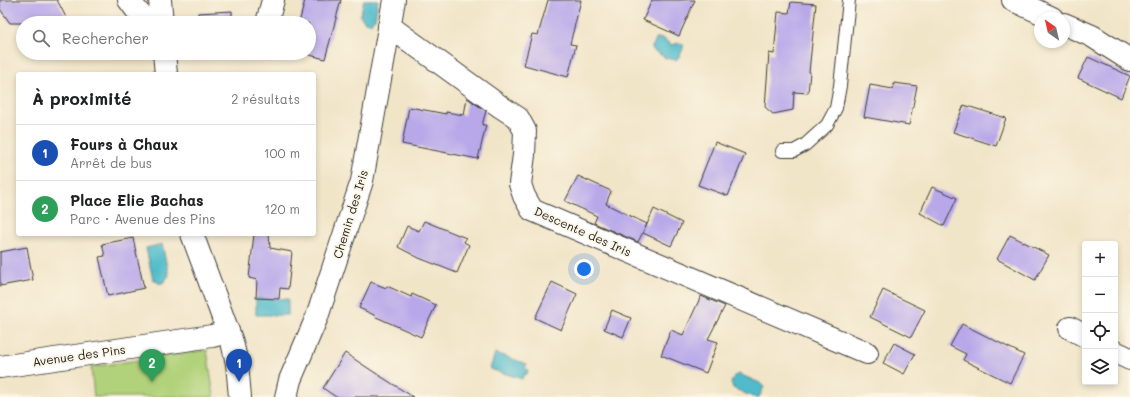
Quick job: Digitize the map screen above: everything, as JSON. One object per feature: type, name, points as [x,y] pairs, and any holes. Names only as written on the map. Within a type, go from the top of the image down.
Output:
[{"type":"street","points":[[129,0],[140,16],[161,15]]},
{"type":"street","name":"Chemin des Iris","points":[[286,397],[290,380],[317,317],[362,181],[394,0]]},
{"type":"street","points":[[1013,0],[1039,12]]},
{"type":"street","name":"Descente des Iris","points":[[389,26],[518,118],[526,131],[520,184],[524,196],[532,210],[867,353]]},
{"type":"street","points":[[1070,27],[1092,36],[1130,60]]},
{"type":"street","points":[[165,60],[166,72]]},
{"type":"street","points":[[193,236],[232,342],[237,363],[240,397]]},
{"type":"street","name":"Avenue des Pins","points":[[0,367],[212,336],[228,332]]},
{"type":"street","points":[[1118,354],[1130,360]]},
{"type":"lane","points":[[782,151],[794,151],[805,145],[827,124],[836,108],[840,86],[849,0]]},
{"type":"green space","points":[[207,350],[214,397],[94,397],[91,367]]},
{"type":"water","points":[[364,0],[378,0],[375,19],[370,23],[365,22],[360,16]]},
{"type":"water","points":[[657,38],[664,39],[671,45],[680,43],[683,44],[680,55],[676,60],[666,58],[651,49]]},
{"type":"water","points":[[162,244],[169,276],[163,283],[158,283],[155,279],[153,280],[146,248]]},
{"type":"water","points":[[256,298],[288,299],[288,315],[256,315]]},
{"type":"water","points":[[495,353],[527,364],[525,368],[528,370],[527,374],[523,375],[522,379],[490,369]]},
{"type":"water","points":[[739,374],[760,383],[764,387],[759,397],[753,397],[733,388],[731,383],[734,376]]},
{"type":"building","points":[[0,0],[57,0],[65,16],[16,16],[16,23],[10,23],[0,9]]},
{"type":"building","points":[[305,0],[341,0],[325,59],[316,57],[316,16],[301,16]]},
{"type":"building","points":[[548,0],[581,0],[570,44],[576,45],[568,77],[524,65],[532,34],[538,35]]},
{"type":"building","points":[[652,0],[695,0],[679,36],[643,20]]},
{"type":"building","points":[[791,2],[816,4],[808,93],[794,92],[793,110],[773,114],[765,107],[769,53],[774,54],[778,12],[789,13]]},
{"type":"building","points":[[232,11],[232,16],[198,16],[198,13]]},
{"type":"building","points":[[1088,57],[1130,76],[1121,98],[1078,78]]},
{"type":"building","points":[[894,83],[917,86],[909,125],[864,117],[870,85],[893,89]]},
{"type":"building","points":[[467,98],[486,111],[482,125],[486,125],[478,159],[402,144],[409,107],[446,114],[446,112],[464,115]]},
{"type":"building","points":[[964,105],[1006,118],[996,146],[953,132]]},
{"type":"building","points":[[715,142],[745,154],[728,196],[698,185]]},
{"type":"building","points":[[578,176],[611,191],[606,204],[647,224],[638,242],[594,223],[597,216],[565,201]]},
{"type":"building","points":[[932,187],[957,198],[944,226],[920,213]]},
{"type":"building","points":[[654,209],[682,223],[671,246],[643,233]]},
{"type":"building","points":[[424,221],[466,238],[464,242],[469,245],[457,273],[419,258],[398,247],[407,226],[419,231]]},
{"type":"building","points":[[1010,235],[1049,255],[1035,280],[997,259]]},
{"type":"building","points":[[254,236],[269,236],[270,248],[292,252],[288,289],[280,288],[279,299],[256,298],[257,280],[249,278]]},
{"type":"building","points":[[133,238],[144,288],[108,296],[99,257],[105,256],[102,244]]},
{"type":"building","points":[[27,247],[33,280],[0,286],[0,252]]},
{"type":"building","points":[[371,282],[386,288],[387,286],[411,297],[412,294],[436,305],[421,337],[359,308]]},
{"type":"building","points":[[552,282],[577,294],[561,330],[535,318]]},
{"type":"building","points":[[883,290],[925,310],[911,337],[870,317]]},
{"type":"building","points":[[701,296],[725,306],[708,339],[718,342],[706,373],[661,355],[671,330],[683,335]]},
{"type":"building","points":[[612,310],[631,318],[623,337],[604,329]]},
{"type":"building","points":[[962,324],[1024,355],[1010,383],[963,360],[966,354],[950,346]]},
{"type":"building","points":[[894,343],[915,354],[904,374],[883,363]]},
{"type":"building","points":[[345,353],[413,397],[336,397],[323,388]]},
{"type":"place","name":"Place Elie Bachas","points":[[152,382]]},
{"type":"place","name":"Fours à Chaux","points":[[239,382]]}]
